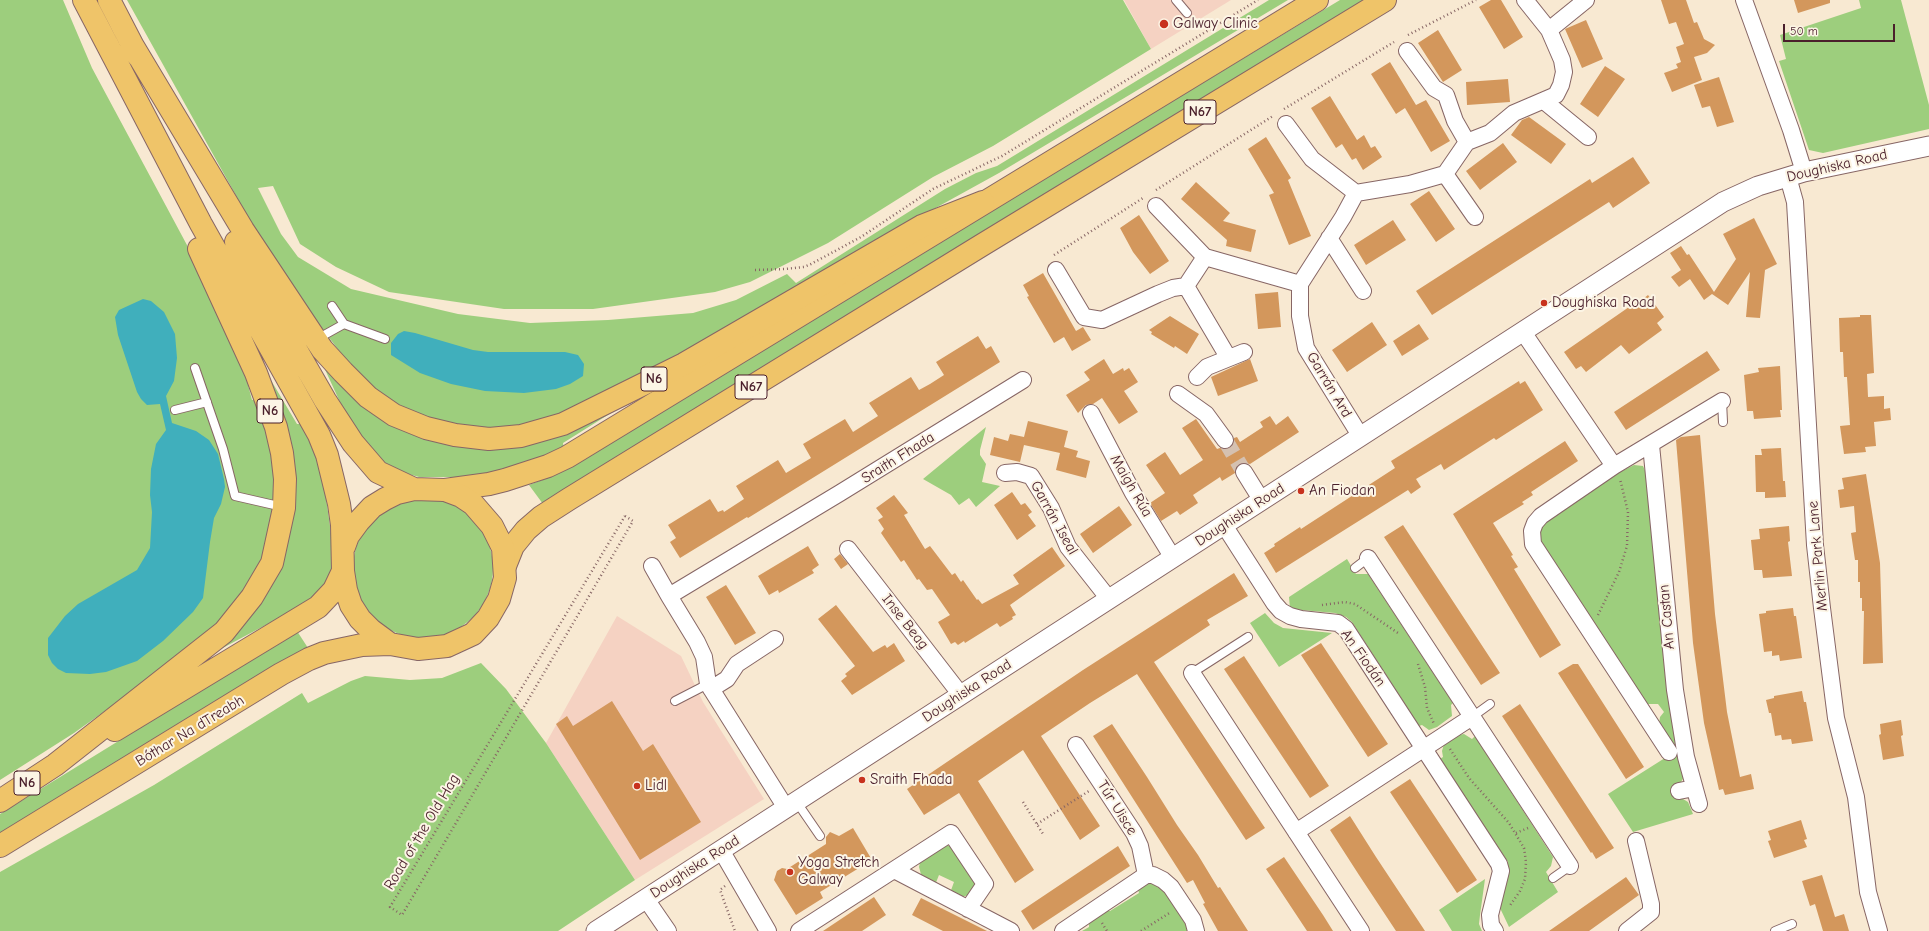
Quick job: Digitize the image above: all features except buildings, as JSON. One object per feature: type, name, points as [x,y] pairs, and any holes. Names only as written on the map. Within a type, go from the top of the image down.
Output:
[{"type":"main road","name":"N6","points":[[55,765],[135,700],[224,632],[252,597],[272,563],[284,508],[285,479],[282,453],[276,427],[256,373],[195,241],[101,62],[78,0]]},
{"type":"main road","name":"N6","points":[[84,0],[201,224],[319,435],[333,477],[342,525],[344,547],[343,571],[346,590],[351,605],[360,619],[371,630],[390,644],[418,649],[436,648],[454,644],[473,634],[488,618],[499,599],[505,578],[503,548],[498,536],[482,513],[461,496],[445,490],[414,490],[396,493],[372,507],[352,531],[344,547]]},
{"type":"main road","name":"N6","points":[[109,0],[278,318],[341,426],[364,457],[378,472],[414,490]]},
{"type":"main road","name":"N67","points":[[445,490],[489,484],[505,480],[548,466],[566,457],[1317,0]]},
{"type":"main road","name":"N67","points":[[505,566],[513,546],[526,530],[541,517],[988,241],[1386,0]]},
{"type":"main road","name":"N6","points":[[131,43],[243,230],[316,340],[342,372],[363,392],[394,414],[426,428],[455,435],[488,439],[521,436],[563,424],[684,364],[922,226],[983,202]]},
{"type":"main road","name":"N6","points":[[0,801],[55,765],[158,705],[318,607],[334,590],[343,571]]},
{"type":"main road","name":"Bóthar Na dTreabh","points":[[0,846],[281,674],[309,659],[324,653],[362,645],[390,644]]},
{"type":"street","points":[[1286,124],[1312,159],[1356,193],[1410,184],[1445,174],[1467,142],[1490,133],[1514,113],[1544,101],[1556,94],[1561,85],[1564,72],[1562,60],[1549,30],[1525,0]]},
{"type":"street","points":[[1549,30],[1586,0]]},
{"type":"street","name":"Merlin Park Lane","points":[[1744,0],[1791,130],[1796,175],[1795,202],[1815,538],[1822,608],[1836,718],[1856,797],[1868,892],[1879,931]]},
{"type":"street","points":[[1404,42],[1434,88],[1446,95],[1455,121],[1467,142]]},
{"type":"street","points":[[1544,101],[1588,136]]},
{"type":"street","name":"Doughiska Road","points":[[596,931],[1723,202],[1758,186],[1796,175],[1929,146]]},
{"type":"street","points":[[1445,174],[1474,217]]},
{"type":"street","points":[[1151,198],[1205,257],[1300,284],[1356,193]]},
{"type":"street","points":[[1329,238],[1363,291]]},
{"type":"street","points":[[1056,270],[1084,317],[1102,320],[1158,294],[1173,288],[1186,286],[1205,257]]},
{"type":"street","name":"Garrán Ard","points":[[1300,284],[1300,316],[1306,348],[1361,437]]},
{"type":"street","points":[[1186,286],[1228,357]]},
{"type":"street","points":[[1523,332],[1614,466]]},
{"type":"street","points":[[1197,377],[1207,367],[1228,357],[1244,352]]},
{"type":"street","name":"Sraith Fhada","points":[[669,596],[1023,380]]},
{"type":"street","points":[[1178,394],[1206,414],[1225,440]]},
{"type":"street","points":[[1669,752],[1652,712],[1590,632],[1533,544],[1532,531],[1535,523],[1541,516],[1614,466],[1722,401]]},
{"type":"street","name":"Maigh Rúa","points":[[1091,413],[1133,493],[1173,558]]},
{"type":"street","name":"An Castan","points":[[1651,444],[1675,690],[1684,750],[1687,790],[1698,804]]},
{"type":"street","name":"Garrán Iseal","points":[[1005,473],[1017,472],[1031,476],[1051,508],[1068,547],[1109,599]]},
{"type":"street","points":[[1244,472],[1262,501]]},
{"type":"street","name":"An Fiodán","points":[[1224,525],[1274,603],[1281,611],[1290,616],[1301,619],[1338,623],[1346,629],[1499,864],[1501,871],[1490,915],[1491,925],[1495,931]]},
{"type":"street","name":"Inse Beag","points":[[848,549],[961,695]]},
{"type":"street","points":[[1368,558],[1570,866]]},
{"type":"street","points":[[652,566],[697,642],[704,658],[710,686],[791,804]]},
{"type":"street","points":[[710,686],[727,679],[736,664],[775,639]]},
{"type":"street","points":[[1192,673],[1361,931]]},
{"type":"street","points":[[1296,832],[1472,717]]},
{"type":"street","name":"Túr Uisce","points":[[1076,745],[1134,833],[1140,846],[1146,875]]},
{"type":"street","points":[[799,931],[896,871],[951,833],[988,889],[968,909]]},
{"type":"street","points":[[1627,931],[1651,912],[1651,904],[1636,841]]},
{"type":"street","points":[[721,850],[768,931]]},
{"type":"street","points":[[896,871],[1011,931]]},
{"type":"street","points":[[1063,931],[1146,875],[1153,875],[1163,880],[1171,887],[1193,920],[1196,931]]},
{"type":"street","points":[[646,899],[668,931]]},
{"type":"lane","points":[[1176,0],[1187,13]]},
{"type":"lane","points":[[332,306],[344,324],[385,340]]},
{"type":"lane","points":[[316,340],[344,324]]},
{"type":"lane","points":[[195,368],[223,449],[235,496],[284,508]]},
{"type":"lane","points":[[1722,401],[1723,422]]},
{"type":"lane","points":[[175,410],[206,402]]},
{"type":"lane","points":[[1355,568],[1368,558]]},
{"type":"lane","points":[[1192,673],[1248,637]]},
{"type":"lane","points":[[675,701],[710,686]]},
{"type":"lane","points":[[1472,717],[1490,704]]},
{"type":"lane","points":[[791,804],[820,836]]},
{"type":"lane","points":[[1552,878],[1570,866]]},
{"type":"lane","points":[[1775,931],[1792,924]]},
{"type":"path","points":[[755,270],[804,267],[811,264],[861,236],[933,189],[1002,156],[1258,0]]},
{"type":"path","points":[[1056,270],[1052,261],[1054,255],[1151,198],[1278,113],[1476,0]]},
{"type":"path","points":[[1590,632],[1619,572],[1627,546],[1629,524],[1626,500],[1614,466]]},
{"type":"path","name":"Road of the Old Hag","points":[[625,516],[633,521],[430,867],[402,915],[390,907],[625,516]]},
{"type":"path","points":[[1037,824],[1101,783]]},
{"type":"path","points":[[1023,802],[1043,834]]},
{"type":"path","points":[[735,931],[720,890],[736,876]]},
{"type":"path","points":[[1141,931],[1171,912],[1168,907]]},
{"type":"shaded area","name":"Galway Clinic","points":[[1124,0],[1231,0],[1151,49]]},
{"type":"shaded area","points":[[617,616],[681,656],[703,702],[764,799],[635,880],[546,743]]},
{"type":"green space","points":[[0,0],[63,0],[92,68],[195,260],[247,381],[252,400],[256,399],[270,436],[277,492],[261,569],[223,621],[154,676],[74,733],[0,780]]},
{"type":"green space","points":[[127,0],[1123,0],[1151,49],[993,146],[933,177],[828,243],[750,282],[715,292],[593,309],[504,309],[389,292],[336,267],[300,244],[273,186],[258,188],[281,234],[298,257],[351,289],[458,314],[530,323],[608,320],[693,313],[736,300],[787,274],[796,283],[945,189],[976,173],[997,166],[1269,0],[1288,0],[999,173],[892,232],[784,299],[588,405],[512,430],[448,426],[384,399],[340,360],[343,356],[312,315],[258,235]]},
{"type":"green space","points":[[1340,0],[1371,0],[543,504],[529,485],[550,477]]},
{"type":"green space","points":[[1859,0],[1901,0],[1929,105],[1929,129],[1823,153],[1809,150],[1779,61],[1786,59],[1780,35],[1861,8]]},
{"type":"green space","points":[[311,339],[332,366],[446,440],[611,409],[611,413],[563,443],[564,450],[525,465],[472,477],[419,477],[398,471],[381,461],[365,443],[345,413]]},
{"type":"green space","points":[[250,345],[297,424],[302,424],[317,460],[326,498],[332,540],[333,555],[331,572],[326,584],[311,599],[292,611],[202,659],[223,640],[291,507]]},
{"type":"green space","points":[[986,427],[980,450],[980,455],[986,464],[982,482],[1000,486],[976,507],[969,498],[959,505],[951,495],[923,479]]},
{"type":"green space","points":[[1634,465],[1643,466],[1647,475],[1664,663],[1671,714],[1684,777],[1681,782],[1673,786],[1676,799],[1683,799],[1688,802],[1693,814],[1633,832],[1608,794],[1676,751],[1659,724],[1660,717],[1664,712],[1658,704],[1647,704],[1538,539],[1541,525],[1618,473]]},
{"type":"green space","points":[[430,498],[456,506],[477,524],[488,541],[492,554],[492,582],[488,595],[481,607],[467,622],[450,633],[437,637],[416,638],[390,630],[369,612],[358,595],[354,582],[353,561],[361,535],[379,514],[396,503],[409,499]]},
{"type":"green space","points":[[1347,559],[1356,574],[1368,574],[1453,703],[1451,705],[1452,716],[1437,727],[1429,730],[1422,725],[1419,726],[1352,622],[1346,617],[1335,613],[1290,609],[1289,597]]},
{"type":"green space","points":[[1265,613],[1274,623],[1283,628],[1332,633],[1279,667],[1250,623]]},
{"type":"green space","points":[[297,631],[308,648],[281,662],[0,834],[0,814]]},
{"type":"green space","points":[[481,663],[506,689],[546,743],[635,880],[558,931],[0,931],[0,872],[154,785],[302,693],[308,703],[351,681],[365,676],[410,680],[442,678]]},
{"type":"green space","points":[[1464,734],[1472,739],[1475,736],[1553,857],[1551,866],[1546,872],[1558,892],[1509,927],[1500,908],[1508,877],[1508,862],[1440,759],[1443,757],[1442,751],[1444,744],[1459,735]]},
{"type":"green space","points":[[943,845],[952,846],[976,883],[971,895],[959,897],[950,893],[954,882],[939,875],[935,885],[922,878],[919,867],[920,862]]},
{"type":"green space","points":[[1485,879],[1479,924],[1482,931],[1452,931],[1439,910]]},
{"type":"green space","points":[[1153,881],[1163,886],[1191,931],[1082,931],[1089,927],[1089,919],[1103,910],[1110,911],[1139,893],[1137,886]]},
{"type":"water","points":[[143,299],[151,301],[164,312],[175,334],[177,358],[174,381],[166,396],[172,423],[196,431],[209,440],[218,454],[224,479],[225,487],[221,504],[214,518],[203,598],[193,612],[163,641],[137,661],[106,672],[90,674],[66,673],[58,669],[52,663],[48,655],[48,638],[65,616],[78,604],[137,570],[150,548],[152,512],[150,495],[151,469],[156,444],[166,430],[160,404],[147,405],[137,392],[118,335],[115,317],[119,310]]},
{"type":"water","points":[[404,331],[473,350],[488,352],[565,352],[578,355],[584,364],[583,376],[570,384],[556,389],[524,393],[485,391],[451,384],[420,373],[391,355],[391,343],[398,334]]},
{"type":"tunnel","points":[[1225,440],[1244,472]]},
{"type":"place","name":"Galway Clinic","points":[[1164,24]]},
{"type":"place","name":"Doughiska Road","points":[[1544,303]]},
{"type":"place","name":"An Fiodan","points":[[1301,491]]},
{"type":"place","name":"Sraith Fhada","points":[[862,780]]},
{"type":"place","name":"Lidl","points":[[637,786]]},
{"type":"place","name":"Yoga Stretch Galway","points":[[790,872]]}]
